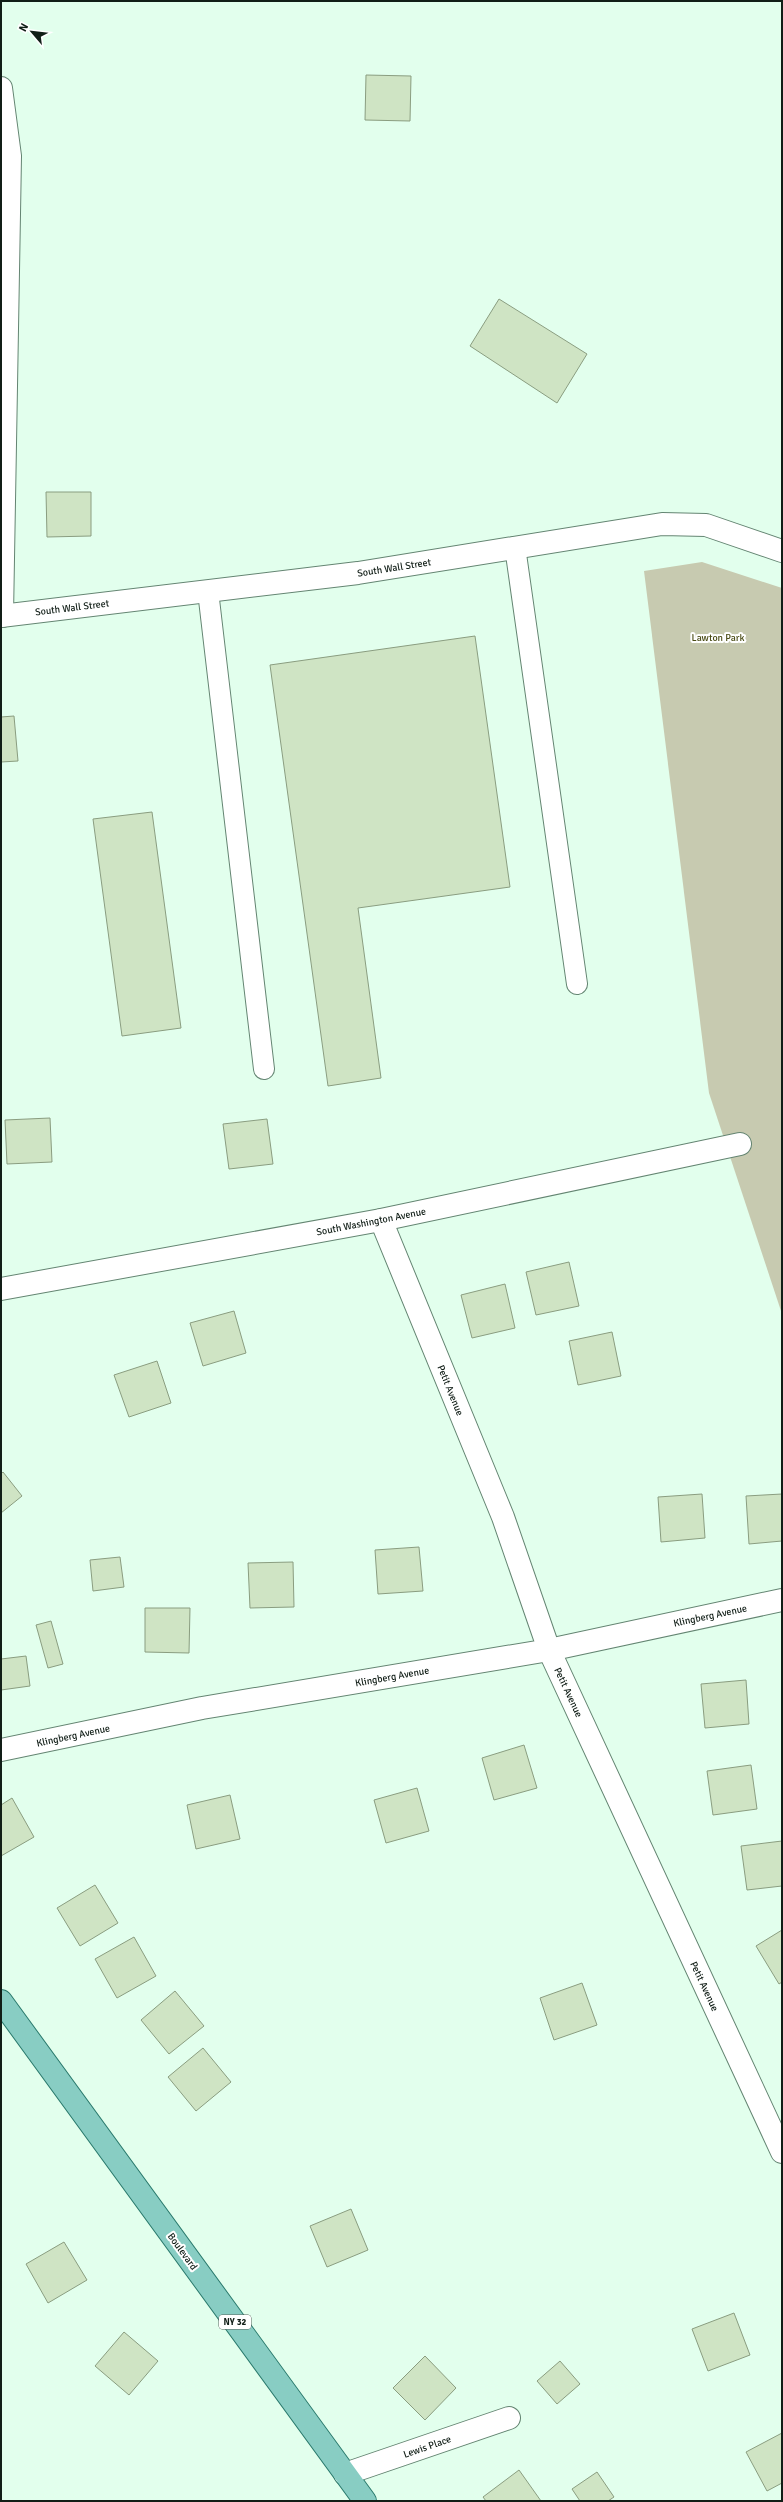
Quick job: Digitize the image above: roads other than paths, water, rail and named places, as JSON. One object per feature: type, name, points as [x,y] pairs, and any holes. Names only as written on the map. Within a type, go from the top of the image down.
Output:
[{"type":"main road","name":"Boulevard","points":[[1,2001],[365,2501]]},
{"type":"street","points":[[1,88],[10,156],[2,616]]},
{"type":"street","name":"South Wall Street","points":[[2,616],[358,573],[662,524],[706,526],[782,551]]},
{"type":"street","name":"South Washington Avenue","points":[[1,1288],[381,1220],[740,1144]]},
{"type":"street","name":"Petit Avenue","points":[[381,1220],[503,1517],[549,1650],[782,2152]]},
{"type":"street","name":"Klingberg Avenue","points":[[1,1750],[202,1708],[549,1650],[782,1600]]},
{"type":"street","name":"Lewis Place","points":[[345,2474],[509,2418]]},
{"type":"lane","points":[[515,547],[576,984]]},
{"type":"lane","points":[[208,591],[264,1069]]},
{"type":"park label","name":"Lawton Park","points":[[718,637]]}]
